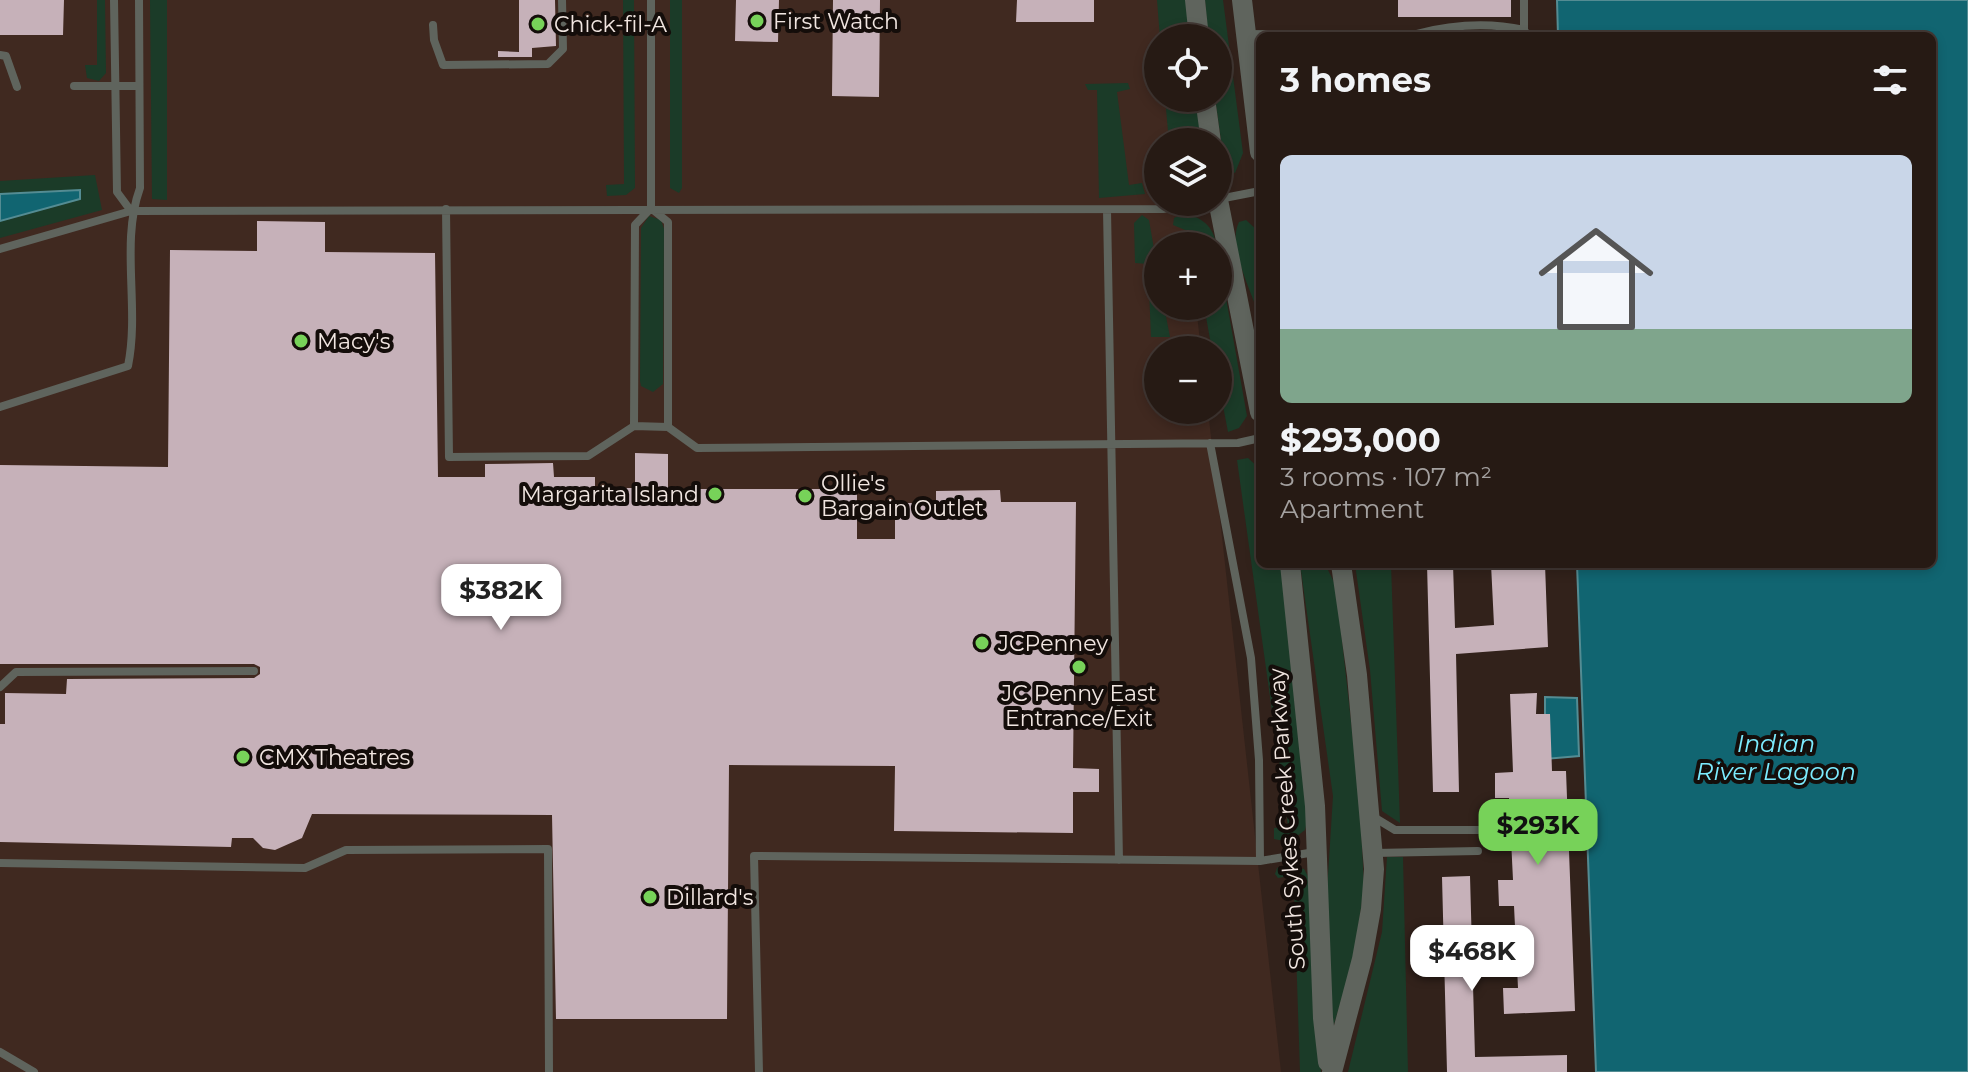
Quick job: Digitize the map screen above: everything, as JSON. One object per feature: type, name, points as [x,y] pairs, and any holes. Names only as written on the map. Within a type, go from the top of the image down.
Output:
[{"type":"street","points":[[1195,0],[1198,24]]},
{"type":"street","points":[[1242,0],[1256,118]]},
{"type":"street","points":[[1221,216],[1256,392]]},
{"type":"street","name":"South Sykes Creek Parkway","points":[[1290,568],[1307,716],[1323,1018],[1331,1072]]},
{"type":"street","name":"South Sykes Creek Parkway","points":[[1331,1072],[1371,909],[1373,853],[1357,675],[1342,568]]},
{"type":"lane","points":[[114,0],[117,192],[131,211]]},
{"type":"lane","points":[[0,407],[128,366],[135,335],[131,211],[140,188],[139,0]]},
{"type":"lane","points":[[433,25],[434,40],[443,65],[548,64],[563,49],[562,0]]},
{"type":"lane","points":[[634,426],[635,225],[651,208],[651,0]]},
{"type":"lane","points":[[1524,0],[1525,32]]},
{"type":"lane","points":[[1426,32],[1449,26],[1506,26],[1520,32]]},
{"type":"lane","points":[[1246,34],[1256,34]]},
{"type":"lane","points":[[0,55],[6,56],[17,87]]},
{"type":"lane","points":[[74,86],[139,86]]},
{"type":"lane","points":[[1232,197],[1256,192]]},
{"type":"lane","points":[[651,208],[668,222],[668,427]]},
{"type":"lane","points":[[446,209],[449,457],[588,456],[634,426],[668,427],[697,448],[1238,443],[1256,439]]},
{"type":"lane","points":[[0,249],[131,211],[1144,209]]},
{"type":"lane","points":[[1107,210],[1119,860]]},
{"type":"lane","points":[[1210,443],[1251,658],[1259,760],[1260,861]]},
{"type":"lane","points":[[0,687],[16,672],[254,671]]},
{"type":"lane","points":[[1372,816],[1395,830],[1478,830]]},
{"type":"lane","points":[[0,863],[305,868],[346,850],[548,849],[549,1072]]},
{"type":"lane","points":[[1373,853],[1478,851]]},
{"type":"lane","points":[[759,1072],[754,856],[1260,861],[1316,852]]},
{"type":"lane","points":[[0,1052],[34,1072]]},
{"type":"shaded area","points":[[0,0],[1165,0],[1168,24],[1144,24],[1144,112],[1176,112],[1178,128],[1144,128],[1144,216],[1187,216],[1188,232],[1144,232],[1144,320],[1198,320],[1199,336],[1144,336],[1144,424],[1210,424],[1281,1072],[0,1072]]},
{"type":"green space","points":[[97,0],[105,0],[106,73],[99,81],[87,78],[85,65],[97,65]]},
{"type":"green space","points":[[150,0],[167,0],[167,200],[152,199]]},
{"type":"green space","points":[[623,0],[634,0],[635,188],[626,195],[607,196],[606,185],[624,184]]},
{"type":"green space","points":[[670,0],[682,0],[682,188],[679,193],[670,188]]},
{"type":"green space","points":[[1157,0],[1186,0],[1188,24],[1159,24]]},
{"type":"green space","points":[[1205,0],[1223,0],[1226,24],[1207,24]]},
{"type":"green space","points":[[1232,69],[1243,153],[1235,173],[1232,172],[1232,128],[1219,128],[1217,112],[1232,112]]},
{"type":"green space","points":[[1128,83],[1130,89],[1117,92],[1129,185],[1142,183],[1144,194],[1099,198],[1097,90],[1088,90],[1085,84]]},
{"type":"green space","points":[[1166,112],[1198,112],[1199,128],[1168,128]]},
{"type":"green space","points":[[95,175],[102,210],[0,238],[0,181]]},
{"type":"green space","points":[[1142,215],[1149,220],[1151,232],[1144,232],[1144,264],[1135,263],[1134,223]]},
{"type":"green space","points":[[649,216],[661,220],[664,229],[663,384],[653,392],[641,386],[640,381],[641,228]]},
{"type":"green space","points":[[1195,217],[1206,223],[1212,232],[1190,232],[1173,225],[1174,218]]},
{"type":"green space","points":[[1246,220],[1256,229],[1256,307],[1238,257],[1236,233],[1239,222]]},
{"type":"green space","points":[[1150,320],[1167,320],[1170,336],[1151,336]]},
{"type":"green space","points":[[1207,320],[1230,320],[1247,416],[1239,428],[1228,432],[1226,424],[1232,424],[1232,336],[1209,336]]},
{"type":"green space","points":[[1248,458],[1256,465],[1256,568],[1282,568],[1298,674],[1307,822],[1305,830],[1289,842],[1274,839],[1274,828],[1288,826],[1237,460]]},
{"type":"green space","points":[[1301,568],[1327,568],[1336,586],[1360,803],[1364,888],[1353,961],[1332,1031],[1327,891],[1333,796]]},
{"type":"green space","points":[[1356,568],[1391,568],[1400,823],[1382,811],[1370,670]]},
{"type":"green space","points":[[1387,857],[1403,857],[1408,1072],[1348,1072],[1382,932]]},
{"type":"green space","points":[[1285,865],[1304,869],[1313,886],[1321,1072],[1300,1072],[1294,889],[1289,876],[1278,878],[1275,874],[1277,868]]},
{"type":"water","name":"Indian River Lagoon","points":[[1557,0],[1968,0],[1968,1072],[1596,1072],[1577,568],[1936,568],[1936,32],[1558,32]]},
{"type":"water","points":[[80,190],[80,199],[0,221],[0,194]]},
{"type":"water","points":[[1545,697],[1577,698],[1579,756],[1545,759]]},
{"type":"building","points":[[0,0],[64,0],[63,35],[0,35]]},
{"type":"building","name":"Chick-fil-A","points":[[519,0],[555,0],[556,46],[532,48],[532,57],[498,57],[498,51],[519,52]]},
{"type":"building","name":"First Watch","points":[[736,0],[779,0],[778,42],[735,41]]},
{"type":"building","points":[[833,0],[880,0],[879,97],[832,96]]},
{"type":"building","points":[[1017,0],[1094,0],[1094,22],[1016,22]]},
{"type":"building","points":[[1398,0],[1511,0],[1511,17],[1398,17]]},
{"type":"building","points":[[257,221],[325,222],[325,252],[435,253],[438,477],[485,477],[485,464],[553,463],[554,477],[595,477],[595,488],[635,488],[635,453],[668,454],[668,489],[857,489],[857,539],[895,539],[895,503],[936,503],[936,491],[1000,490],[1001,502],[1076,502],[1073,768],[1099,769],[1099,792],[1073,792],[1073,833],[894,831],[895,766],[729,765],[727,1019],[556,1019],[552,815],[312,814],[302,838],[275,850],[263,848],[253,838],[232,838],[231,847],[0,842],[0,724],[5,724],[5,693],[66,694],[67,679],[254,678],[260,674],[260,667],[254,664],[0,664],[0,465],[168,467],[170,250],[257,251]]},
{"type":"building","points":[[1427,568],[1453,568],[1455,628],[1494,625],[1491,568],[1545,568],[1548,647],[1456,654],[1459,792],[1433,792]]},
{"type":"building","points":[[1537,693],[1536,714],[1550,714],[1552,771],[1566,771],[1575,1011],[1504,1014],[1503,988],[1518,988],[1514,906],[1499,906],[1498,880],[1513,880],[1509,798],[1495,798],[1495,773],[1513,772],[1510,694]]},
{"type":"building","points":[[1470,876],[1475,1057],[1567,1055],[1567,1072],[1447,1072],[1442,877]]},
{"type":"place","name":"First Watch","points":[[757,21]]},
{"type":"place","name":"Chick-fil-A","points":[[538,24]]},
{"type":"place","name":"Macy's","points":[[301,341]]},
{"type":"place","name":"Margarita Island","points":[[715,494]]},
{"type":"place","name":"Ollie's Bargain Outlet","points":[[805,496]]},
{"type":"place","name":"JCPenney","points":[[982,643]]},
{"type":"place","name":"JC Penny East Entrance/Exit","points":[[1079,667]]},
{"type":"place","name":"CMX Theatres","points":[[243,757]]},
{"type":"place","name":"Dillard's","points":[[650,897]]}]
